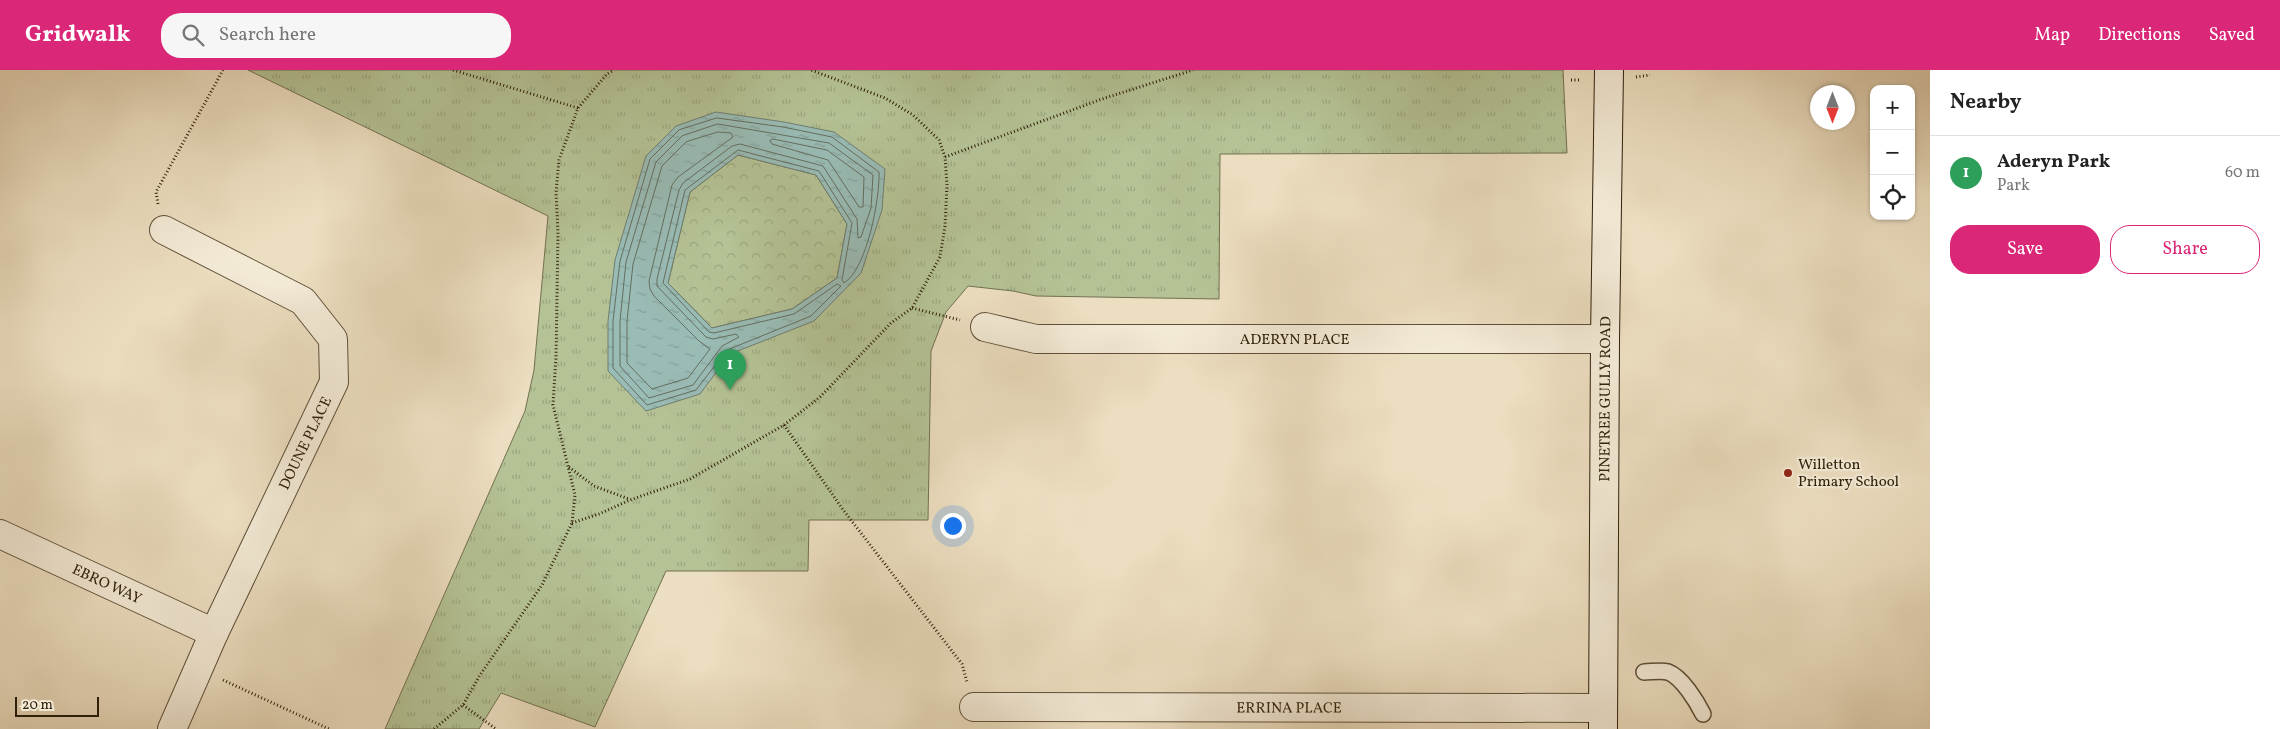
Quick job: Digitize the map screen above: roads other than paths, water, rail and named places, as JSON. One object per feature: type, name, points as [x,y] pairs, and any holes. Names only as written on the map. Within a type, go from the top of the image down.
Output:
[{"type":"street","name":"PINETREE GULLY ROAD","points":[[1603,718],[1609,70]]},
{"type":"street","name":"DOUNE PLACE","points":[[164,230],[302,301],[333,339],[334,382],[214,632],[172,729]]},
{"type":"street","name":"ADERYN PLACE","points":[[985,326],[1036,338],[1605,340]]},
{"type":"street","name":"EBRO WAY","points":[[0,534],[214,632]]},
{"type":"street","name":"ERRINA PLACE","points":[[974,707],[1603,718]]},
{"type":"lane","points":[[1644,672],[1667,672],[1675,676],[1696,700],[1703,714]]},
{"type":"water","points":[[716,112],[784,122],[834,132],[885,169],[882,210],[861,273],[814,321],[730,354],[700,394],[646,411],[608,371],[608,321],[615,260],[646,156],[676,126]],"holes":[[[738,155],[816,175],[847,224],[837,278],[792,309],[712,328],[668,283],[690,192]]]},
{"type":"place","name":"Aderyn Park","points":[[730,390]]},
{"type":"place","name":"Willetton Primary School","points":[[1788,473]]}]
